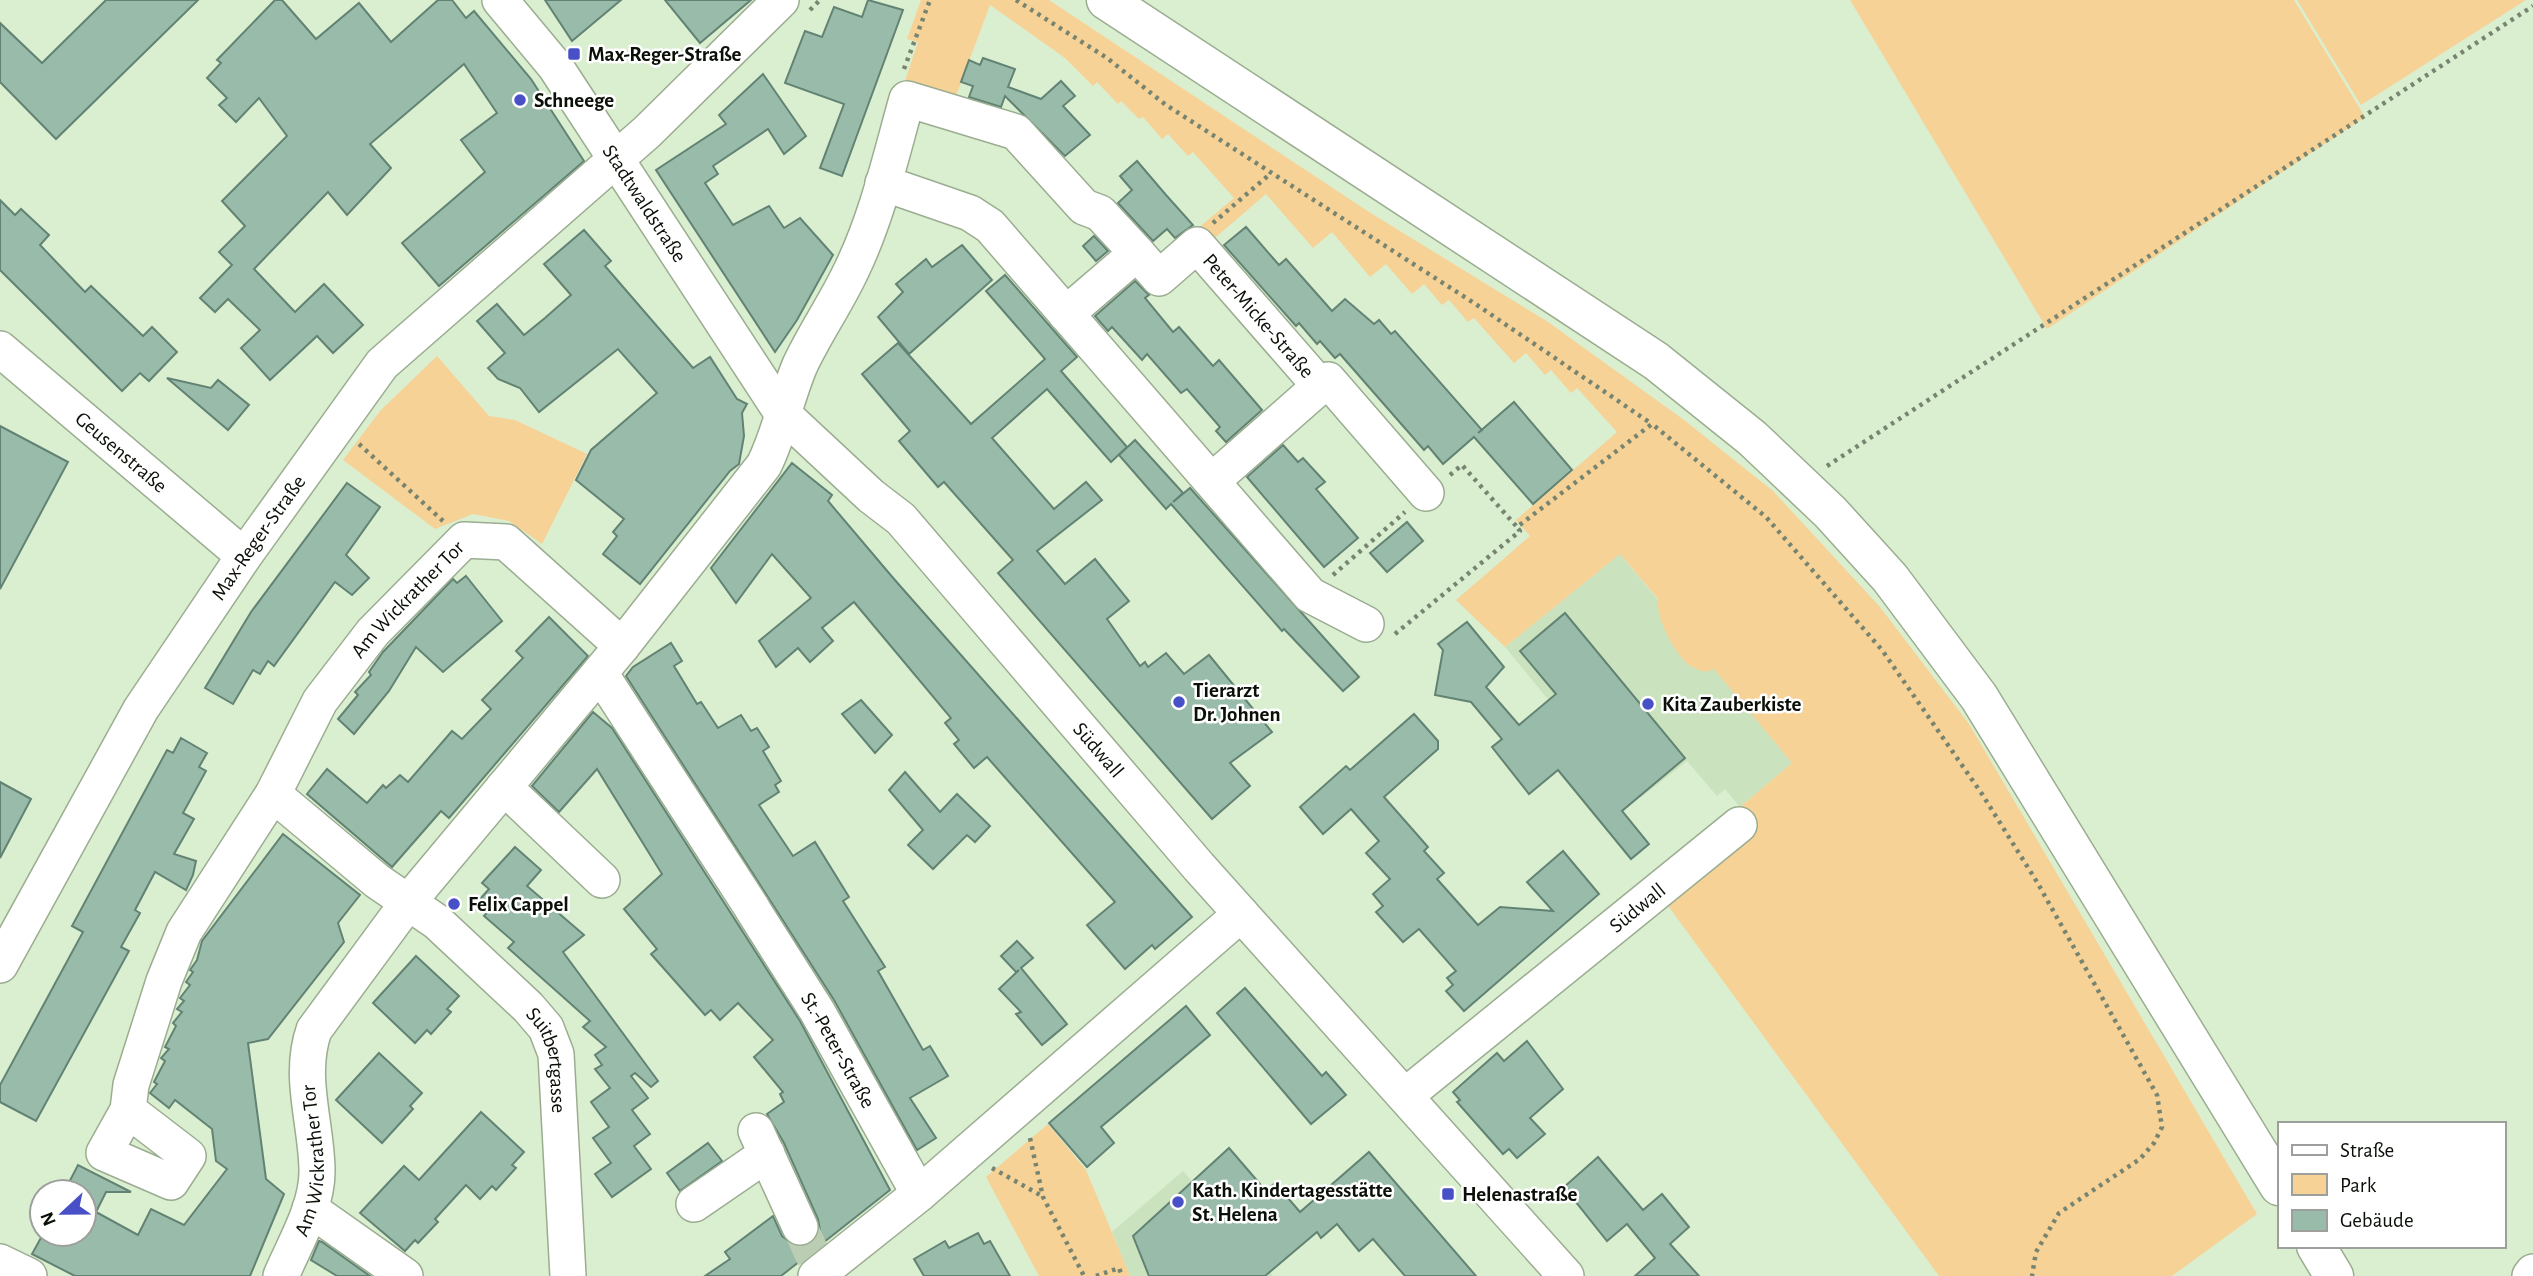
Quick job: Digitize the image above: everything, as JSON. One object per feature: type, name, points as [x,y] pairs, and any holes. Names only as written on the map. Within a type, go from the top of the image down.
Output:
[{"type":"main road","points":[[1106,0],[1656,361],[1752,438],[1830,512],[1890,578],[1937,637],[1979,697],[2278,1184]]},
{"type":"main road","points":[[2317,1248],[2334,1276]]},
{"type":"street","name":"Stadtwaldstraße","points":[[500,0],[555,66],[782,413]]},
{"type":"street","name":"Max-Reger-Straße","points":[[0,965],[141,709],[244,556],[382,364],[617,159],[781,0]]},
{"type":"street","points":[[782,413],[801,363],[852,270],[883,183],[906,99]]},
{"type":"street","name":"Peter-Micke-Straße","points":[[906,99],[1016,132],[1084,207],[1100,213],[1159,278],[1196,245],[1320,386]]},
{"type":"street","points":[[883,183],[970,213],[990,226],[1310,595],[1366,624]]},
{"type":"street","points":[[1066,314],[1137,253]]},
{"type":"street","name":"Geusenstraße","points":[[0,349],[244,556]]},
{"type":"street","name":"Peter-Micke-Straße","points":[[1212,481],[1328,380],[1426,493]]},
{"type":"street","name":"Am Wickrather Tor","points":[[281,1276],[310,1209],[317,1171],[306,1077],[314,1030],[409,901],[622,646],[764,465],[775,442],[782,413]]},
{"type":"street","name":"Südwall","points":[[782,413],[871,496],[901,519],[1241,914],[1566,1276]]},
{"type":"street","name":"Am Wickrather Tor","points":[[128,1110],[135,1072],[164,981],[184,932],[273,794],[320,701],[373,632],[464,540],[506,542],[622,646]]},
{"type":"street","name":"St.-Peter-Straße","points":[[600,673],[817,1011],[919,1194]]},
{"type":"street","points":[[504,787],[602,880]]},
{"type":"street","points":[[273,794],[377,881],[409,901]]},
{"type":"street","name":"Südwall","points":[[1405,1096],[1739,825]]},
{"type":"street","name":"Suitbertgasse","points":[[409,901],[437,922],[528,1007],[546,1028],[556,1054],[568,1276]]},
{"type":"street","points":[[817,1269],[919,1194],[1241,914]]},
{"type":"street","points":[[694,1204],[762,1142],[800,1227]]},
{"type":"street","points":[[310,1209],[405,1276]]},
{"type":"street","points":[[0,1262],[29,1276]]},
{"type":"path","points":[[906,99],[899,82],[930,0]]},
{"type":"path","points":[[1016,0],[1107,58],[1166,105],[1474,303],[1652,425],[1766,517],[1882,650],[1982,794],[2037,882],[2157,1094],[2162,1126],[2154,1143],[2140,1159],[2059,1213],[2036,1252],[2032,1276]]},
{"type":"path","points":[[1826,467],[2533,6]]},
{"type":"path","points":[[1196,245],[1201,233],[1270,174]]},
{"type":"path","points":[[337,425],[464,540]]},
{"type":"path","points":[[1517,527],[1652,425]]},
{"type":"path","points":[[1310,595],[1426,493],[1462,465],[1520,531],[1389,639],[1366,624]]},
{"type":"path","points":[[1022,1105],[1043,1196],[1084,1276]]},
{"type":"path","points":[[967,1153],[1043,1196]]},
{"type":"path","points":[[1096,1276],[1119,1268],[1122,1276]]},
{"type":"shaded area","name":"Kita Zauberkiste","points":[[1620,554],[1792,763],[1740,807],[1725,789],[1717,796],[1687,761],[1640,798],[1632,789],[1625,793],[1505,647]]},
{"type":"shaded area","name":"Kath. Kindertagesstätte St. Helena","points":[[1183,1171],[1273,1276],[1130,1276],[1112,1232]]},
{"type":"green space","points":[[921,0],[1049,0],[1369,212],[1548,322],[1684,420],[1773,491],[1880,607],[1969,724],[2257,1214],[2172,1276],[1939,1276],[1666,903],[1757,830],[1740,807],[1792,763],[1714,669],[1705,672],[1684,660],[1663,625],[1658,599],[1620,554],[1505,647],[1456,600],[1530,536],[1516,520],[1617,432],[1577,388],[1571,393],[1551,370],[1545,375],[1526,353],[1514,363],[1474,318],[1468,322],[1449,300],[1442,305],[1424,284],[1412,294],[1386,264],[1370,277],[1332,232],[1313,248],[1266,194],[1209,243],[1196,230],[1234,198],[1193,152],[1188,156],[1168,134],[1162,139],[1143,117],[1139,119],[1121,101],[1118,104],[1097,82],[1093,86],[1065,58],[990,5],[953,104],[905,81],[918,42],[907,39]]},
{"type":"green space","points":[[1850,0],[2294,0],[2365,117],[2047,329]]},
{"type":"green space","points":[[2297,0],[2526,0],[2361,105]]},
{"type":"green space","points":[[437,356],[489,416],[515,420],[587,454],[542,544],[509,521],[473,514],[435,529],[343,460],[380,411]]},
{"type":"green space","points":[[1048,1124],[1086,1170],[1130,1276],[1039,1276],[986,1177]]},
{"type":"building","points":[[106,0],[198,0],[56,139],[0,82],[0,23],[42,63]]},
{"type":"building","points":[[275,0],[282,0],[316,39],[359,3],[391,42],[438,0],[452,0],[466,18],[474,11],[531,79],[584,161],[439,286],[402,243],[485,172],[461,140],[497,113],[464,64],[370,144],[391,168],[347,215],[328,192],[254,269],[295,312],[324,284],[363,325],[333,353],[317,336],[270,380],[241,348],[260,330],[228,299],[215,312],[200,298],[232,265],[219,252],[245,226],[222,201],[287,136],[259,98],[236,122],[219,105],[227,98],[207,78],[221,63],[217,60]]},
{"type":"building","points":[[545,0],[621,0],[572,41]]},
{"type":"building","points":[[665,0],[751,0],[700,43]]},
{"type":"building","points":[[868,0],[903,10],[842,176],[820,168],[844,104],[785,83],[805,31],[822,37],[834,7],[862,17]]},
{"type":"building","points":[[983,58],[1015,69],[1008,87],[1041,99],[1061,81],[1075,96],[1063,106],[1090,135],[1065,156],[1005,96],[1001,107],[969,97],[973,86],[961,82],[969,60],[980,65]]},
{"type":"building","points":[[763,74],[806,136],[784,154],[768,129],[713,166],[718,174],[705,183],[733,225],[769,206],[784,228],[800,218],[833,255],[797,320],[775,352],[656,170],[726,124],[719,115]]},
{"type":"building","points":[[1137,161],[1193,225],[1175,238],[1167,229],[1153,241],[1118,203],[1132,190],[1120,176]]},
{"type":"building","points":[[0,200],[15,215],[21,209],[49,235],[40,245],[85,292],[91,286],[143,336],[152,327],[177,352],[149,381],[140,373],[122,391],[0,270]]},
{"type":"building","points":[[1246,227],[1279,265],[1286,259],[1332,311],[1345,299],[1374,324],[1379,320],[1391,334],[1395,331],[1482,430],[1514,402],[1572,470],[1533,504],[1474,437],[1443,464],[1428,446],[1424,450],[1340,354],[1335,358],[1320,341],[1317,344],[1299,323],[1296,326],[1224,245]]},
{"type":"building","points":[[584,230],[611,261],[605,266],[693,368],[710,357],[737,399],[747,404],[742,413],[744,436],[739,464],[730,471],[640,584],[603,554],[617,536],[613,532],[624,519],[576,480],[591,450],[657,393],[618,349],[539,412],[520,388],[498,379],[488,368],[505,353],[477,321],[497,304],[524,335],[545,318],[571,295],[544,264]]},
{"type":"building","points":[[1094,236],[1108,251],[1096,261],[1083,246]]},
{"type":"building","points":[[962,245],[992,280],[909,354],[878,317],[903,292],[896,284],[926,259],[932,267]]},
{"type":"building","points":[[1005,275],[1077,357],[1061,371],[1127,447],[1111,462],[1047,389],[992,438],[1054,509],[1086,482],[1102,500],[1037,551],[1065,584],[1095,559],[1129,601],[1107,619],[1140,666],[1145,662],[1148,667],[1166,653],[1184,674],[1209,655],[1272,732],[1230,763],[1250,786],[1212,819],[998,573],[1013,560],[944,482],[938,487],[899,441],[910,431],[862,374],[898,343],[971,424],[1045,359],[986,291]]},
{"type":"building","points":[[1135,281],[1149,295],[1145,298],[1173,332],[1179,327],[1213,366],[1219,360],[1262,410],[1226,442],[1216,431],[1220,427],[1187,389],[1181,393],[1147,354],[1142,360],[1112,327],[1108,331],[1095,316]]},
{"type":"building","points":[[167,378],[211,388],[218,380],[249,405],[228,430]]},
{"type":"building","points":[[0,426],[68,462],[0,589]]},
{"type":"building","points":[[1135,440],[1183,493],[1173,502],[1190,488],[1359,677],[1343,691],[1284,629],[1282,631],[1171,504],[1166,509],[1119,455]]},
{"type":"building","points":[[1283,445],[1298,462],[1303,458],[1325,482],[1316,489],[1358,538],[1324,567],[1247,477]]},
{"type":"building","points":[[792,463],[832,495],[828,501],[894,579],[1192,917],[1155,949],[1152,945],[1125,969],[1087,925],[1115,902],[987,757],[974,768],[954,744],[959,740],[945,723],[951,718],[854,602],[822,628],[833,641],[810,662],[798,648],[776,667],[759,641],[811,598],[772,554],[736,603],[711,568]]},
{"type":"building","points":[[347,483],[380,507],[346,555],[369,578],[352,595],[335,582],[274,666],[268,661],[260,674],[253,670],[233,704],[205,688],[251,612]]},
{"type":"building","points":[[1407,522],[1423,541],[1387,572],[1370,553]]},
{"type":"building","points":[[466,576],[502,621],[443,672],[416,647],[389,691],[354,734],[338,719],[358,695],[355,692],[371,675],[369,672],[383,652],[453,579],[457,583]]},
{"type":"building","points":[[1565,613],[1685,758],[1622,811],[1649,844],[1631,859],[1558,770],[1529,794],[1492,747],[1502,739],[1471,702],[1435,695],[1443,650],[1438,644],[1467,622],[1504,667],[1486,687],[1519,725],[1556,694],[1520,651]]},
{"type":"building","points":[[549,617],[588,656],[449,818],[441,811],[392,867],[307,794],[327,769],[367,803],[383,785],[386,788],[400,775],[408,782],[452,731],[462,739],[491,709],[482,700],[523,658],[516,651]]},
{"type":"building","points":[[671,643],[682,661],[674,666],[697,704],[701,702],[718,728],[741,715],[751,731],[757,728],[769,747],[763,751],[781,781],[775,785],[779,792],[759,805],[793,856],[815,842],[849,897],[843,901],[885,967],[878,971],[923,1050],[930,1046],[948,1076],[910,1098],[936,1138],[917,1150],[834,1000],[626,676],[633,667]]},
{"type":"building","points":[[861,700],[892,735],[875,753],[842,714]]},
{"type":"building","points":[[593,712],[612,728],[800,1021],[890,1190],[781,1276],[705,1276],[730,1259],[725,1252],[773,1216],[782,1236],[797,1247],[809,1245],[820,1230],[818,1219],[784,1143],[767,1114],[784,1102],[780,1094],[783,1092],[754,1057],[773,1040],[738,1003],[720,1020],[711,1010],[705,1015],[651,954],[657,949],[624,909],[662,874],[597,769],[559,812],[532,786]]},
{"type":"building","points":[[1414,714],[1438,741],[1438,749],[1384,797],[1428,847],[1424,851],[1444,873],[1437,879],[1478,925],[1500,907],[1553,911],[1527,882],[1563,851],[1599,894],[1464,1011],[1446,991],[1453,985],[1447,978],[1456,971],[1419,929],[1403,942],[1376,912],[1383,906],[1373,894],[1390,879],[1366,853],[1379,841],[1351,809],[1323,834],[1300,807],[1346,766],[1350,770]]},
{"type":"building","points":[[181,738],[207,753],[199,767],[206,771],[183,813],[194,819],[174,854],[196,861],[193,875],[186,890],[155,872],[135,910],[140,913],[121,947],[129,951],[36,1121],[0,1102],[0,1085],[83,932],[72,926],[167,750],[173,753]]},
{"type":"building","points":[[905,772],[940,812],[957,794],[990,826],[975,842],[967,835],[933,869],[908,845],[923,830],[889,790]]},
{"type":"building","points":[[0,782],[31,799],[0,858]]},
{"type":"building","points":[[283,834],[360,895],[338,923],[344,942],[268,1039],[248,1043],[266,1179],[284,1194],[250,1276],[75,1276],[32,1254],[35,1248],[98,1248],[98,1213],[138,1235],[151,1209],[184,1225],[227,1169],[216,1161],[212,1129],[175,1100],[169,1108],[150,1093],[157,1084],[154,1082],[165,1061],[161,1058],[169,1049],[165,1047],[176,1026],[173,1023],[182,1012],[177,1009],[184,1001],[180,998],[190,985],[186,982],[193,972],[190,970],[197,960],[202,941]]},
{"type":"building","points":[[515,847],[541,870],[527,886],[584,935],[563,952],[658,1081],[651,1087],[635,1073],[631,1076],[648,1098],[632,1110],[650,1134],[634,1146],[651,1169],[612,1197],[595,1174],[611,1163],[593,1138],[609,1127],[591,1102],[610,1088],[595,1069],[602,1065],[595,1055],[606,1047],[583,1027],[590,1021],[508,948],[514,942],[484,916],[490,909],[480,899],[489,889],[482,883]]},
{"type":"building","points":[[1017,941],[1033,958],[1021,968],[1067,1024],[1042,1045],[1016,1014],[1021,1012],[999,989],[1019,970],[1016,972],[1001,956]]},
{"type":"building","points":[[416,956],[459,996],[447,1009],[451,1012],[431,1034],[427,1030],[415,1043],[373,1003]]},
{"type":"building","points":[[1245,988],[1322,1076],[1326,1072],[1346,1095],[1311,1124],[1217,1013]]},
{"type":"building","points":[[1186,1006],[1210,1035],[1101,1127],[1114,1143],[1087,1167],[1049,1123]]},
{"type":"building","points":[[1527,1041],[1563,1089],[1530,1118],[1545,1134],[1517,1158],[1509,1149],[1503,1154],[1457,1102],[1460,1100],[1453,1092],[1497,1053],[1504,1061]]},
{"type":"building","points":[[379,1053],[422,1093],[410,1106],[413,1109],[382,1143],[336,1100]]},
{"type":"building","points":[[481,1112],[524,1152],[512,1165],[516,1168],[496,1190],[492,1186],[480,1199],[466,1185],[435,1219],[438,1222],[418,1243],[415,1240],[405,1251],[360,1213],[404,1166],[419,1180]]},
{"type":"building","points":[[708,1143],[722,1161],[680,1191],[667,1173]]},
{"type":"building","points":[[1229,1148],[1266,1191],[1275,1183],[1300,1212],[1369,1152],[1476,1276],[1405,1276],[1373,1239],[1359,1251],[1337,1224],[1321,1238],[1317,1232],[1265,1276],[1149,1276],[1133,1236]]},
{"type":"building","points":[[1598,1157],[1643,1210],[1662,1194],[1689,1227],[1670,1244],[1699,1276],[1635,1276],[1655,1258],[1627,1224],[1607,1241],[1564,1187]]},
{"type":"building","points":[[78,1165],[131,1192],[106,1192],[98,1208],[98,1178],[71,1178]]},
{"type":"building","points":[[978,1233],[984,1244],[990,1241],[1010,1276],[924,1276],[914,1259],[945,1241],[949,1248]]},
{"type":"building","points":[[319,1241],[370,1276],[337,1276],[311,1260]]},
{"type":"tunnel","points":[[800,1227],[814,1258]]},
{"type":"place","name":"Max-Reger-Straße","points":[[574,54]]},
{"type":"place","name":"Schneege","points":[[520,100]]},
{"type":"place","name":"Tierarzt Dr. Johnen","points":[[1179,702]]},
{"type":"place","name":"Kita Zauberkiste","points":[[1648,704]]},
{"type":"place","name":"Felix Cappel","points":[[454,904]]},
{"type":"place","name":"Helenastraße","points":[[1448,1194]]},
{"type":"place","name":"Kath. Kindertagesstätte St. Helena","points":[[1178,1202]]}]
